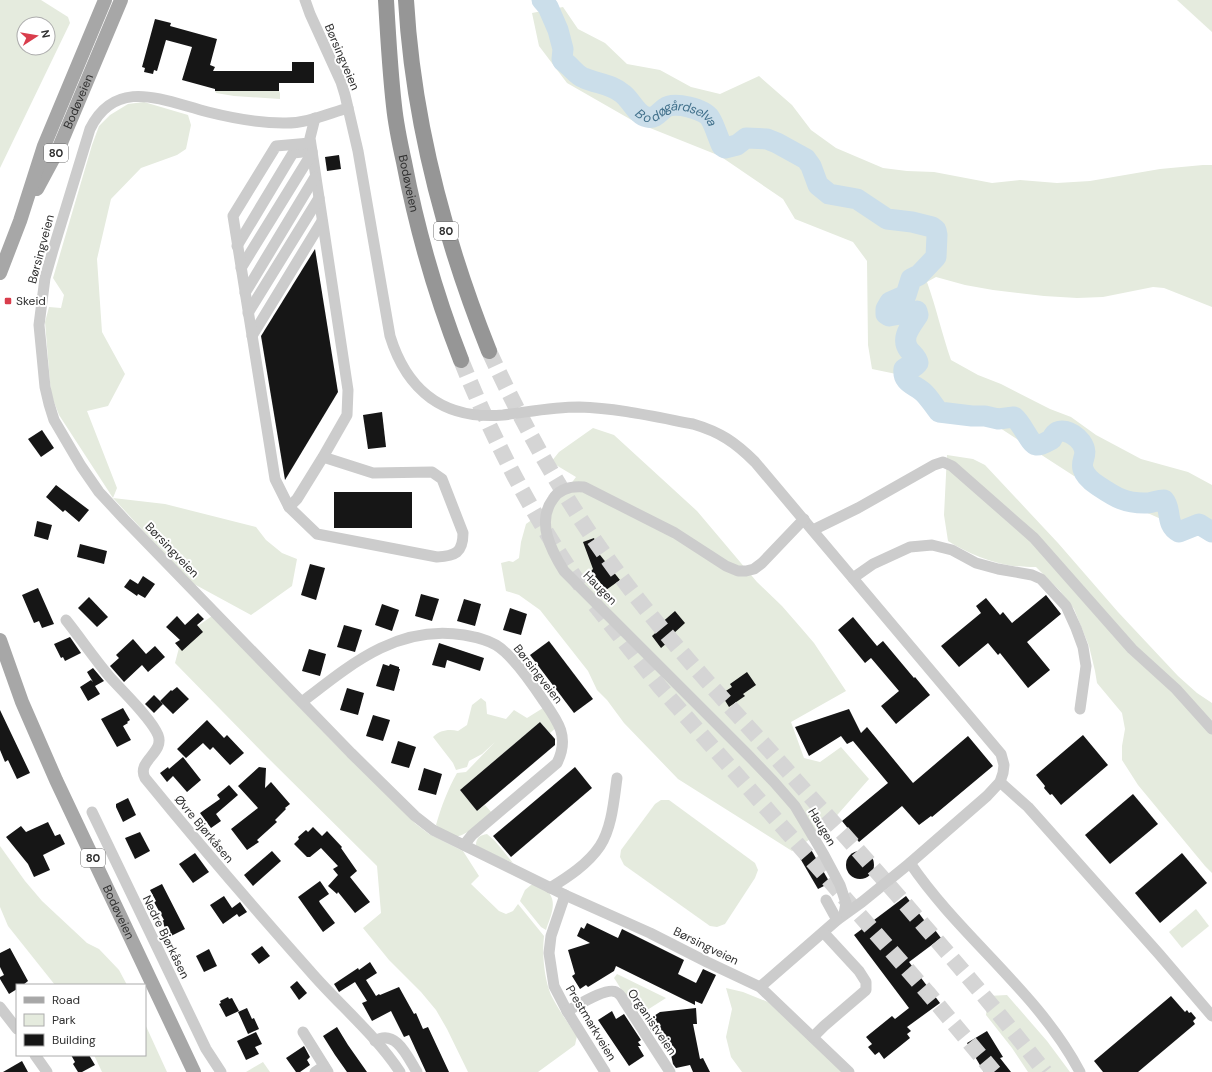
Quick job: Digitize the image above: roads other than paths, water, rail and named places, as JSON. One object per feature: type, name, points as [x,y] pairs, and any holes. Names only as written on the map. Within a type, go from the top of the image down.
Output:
[{"type":"highway","name":"80","points":[[379,0],[381,17],[388,40]]},
{"type":"highway","name":"Bodøveien","points":[[386,0],[394,107],[410,193],[424,249],[437,292],[461,360]]},
{"type":"highway","name":"Bodøveien","points":[[406,0],[414,78],[431,174],[457,264],[489,351]]},
{"type":"main road","name":"Bodøveien","points":[[0,273],[20,221],[44,146],[105,0]]},
{"type":"main road","name":"Bodøveien","points":[[20,221],[58,150],[121,0]]},
{"type":"main road","name":"Bodøveien","points":[[0,640],[22,702],[56,780],[194,1072]]},
{"type":"street","name":"Børsingveien","points":[[305,0],[341,82],[348,108],[298,122],[283,123],[235,118],[145,96],[122,99],[104,108],[95,118],[90,129],[53,250],[44,286],[39,325],[48,404],[54,420],[81,466],[100,492],[124,519],[415,816],[433,830],[550,888],[650,933],[760,987],[849,1072]]},
{"type":"street","points":[[348,108],[358,151],[390,336],[399,360],[418,387],[444,406],[474,415],[502,415],[560,408],[588,407],[668,419],[705,427],[724,436],[742,449],[755,462],[1001,754],[1004,765],[1003,773],[1000,782],[987,796],[910,863],[841,917],[760,987]]},
{"type":"street","points":[[289,507],[297,499],[323,458],[347,415],[348,390],[311,149],[310,138],[315,118]]},
{"type":"street","points":[[311,149],[276,146],[233,216],[275,480],[289,507],[317,534],[437,557],[451,556],[460,550],[463,541],[463,533],[442,478],[432,472],[373,473],[323,458]]},
{"type":"street","points":[[237,246],[293,153],[311,149]]},
{"type":"street","points":[[241,268],[311,149]]},
{"type":"street","points":[[245,293],[316,177]]},
{"type":"street","points":[[248,313],[319,198]]},
{"type":"street","points":[[252,336],[322,221]]},
{"type":"street","points":[[816,534],[858,508],[934,465],[943,462],[952,466],[1034,538],[1126,644],[1176,690],[1212,729]]},
{"type":"street","name":"Haugen","points":[[804,519],[762,563],[746,571],[738,571],[726,566],[675,533],[584,487],[573,487],[554,496],[548,505],[545,515],[548,540],[564,571],[748,755],[795,806],[840,885],[846,903],[841,917]]},
{"type":"street","points":[[853,578],[873,564],[910,547],[932,545],[952,550],[976,563],[998,569],[1032,575],[1041,579],[1066,606],[1083,647],[1086,666],[1080,709]]},
{"type":"street","name":"Øvre Bjørkåsen","points":[[66,620],[108,675],[148,719],[158,735],[158,746],[143,768],[145,778],[194,838],[309,971],[375,1041],[400,1072]]},
{"type":"street","name":"Børsingveien","points":[[302,702],[368,655],[394,642],[406,638],[435,633],[459,635],[489,641],[502,649],[536,690],[554,716],[560,727],[563,738],[562,748],[557,763],[472,835],[464,845]]},
{"type":"street","points":[[550,888],[567,877],[588,859],[600,846],[612,814],[617,778]]},
{"type":"street","points":[[1000,782],[1028,807],[1212,1016]]},
{"type":"street","name":"Nedre Bjørkåsen","points":[[92,812],[206,1049],[221,1072]]},
{"type":"street","points":[[910,863],[924,884],[1007,975],[1055,1031],[1072,1056],[1080,1072]]},
{"type":"street","name":"Prestmarkveien","points":[[565,895],[551,936],[549,953],[554,986],[567,1011],[605,1072]]},
{"type":"street","points":[[826,900],[841,917]]},
{"type":"street","points":[[814,1037],[824,1026],[866,990],[866,982],[859,971],[824,933]]},
{"type":"street","name":"Organistveien","points":[[567,1011],[602,992],[609,990],[616,991],[621,996],[670,1072]]},
{"type":"street","points":[[0,1007],[16,1028]]},
{"type":"street","points":[[303,1032],[322,1070]]},
{"type":"street","points":[[375,1041],[384,1037],[389,1037],[396,1042],[416,1072]]},
{"type":"street","points":[[36,1056],[47,1072]]},
{"type":"waterway","name":"Bodøgårdselva","points":[[542,0],[548,7],[558,30],[563,49],[563,61],[581,77],[610,86],[619,91],[643,116],[653,117],[665,108],[675,105],[695,109],[710,118],[722,146],[725,148],[737,145],[746,138],[767,139],[806,159],[811,166],[818,185],[829,194],[857,199],[887,219],[912,222],[932,227],[936,230],[936,257],[919,275],[911,279],[906,295],[890,302],[886,309],[886,314],[889,316],[917,311],[918,315],[908,332],[906,341],[909,350],[916,358],[918,363],[915,366],[904,369],[904,374],[905,378],[911,384],[922,391],[929,398],[939,412],[985,416],[998,419],[1014,417],[1031,441],[1036,445],[1052,439],[1054,434],[1058,432],[1062,431],[1070,433],[1084,446],[1085,454],[1082,466],[1084,472],[1090,480],[1109,493],[1127,501],[1148,503],[1164,500],[1168,508],[1170,521],[1179,532],[1199,524],[1212,532]]},
{"type":"tunnel","points":[[489,351],[544,460],[592,537],[628,587],[687,659],[945,950],[1045,1072]]},
{"type":"tunnel","points":[[461,360],[500,448],[546,532],[581,586]]},
{"type":"tunnel","points":[[595,605],[660,687],[928,993],[994,1072]]},
{"type":"place","name":"Skeid","points":[[8,301]]}]
